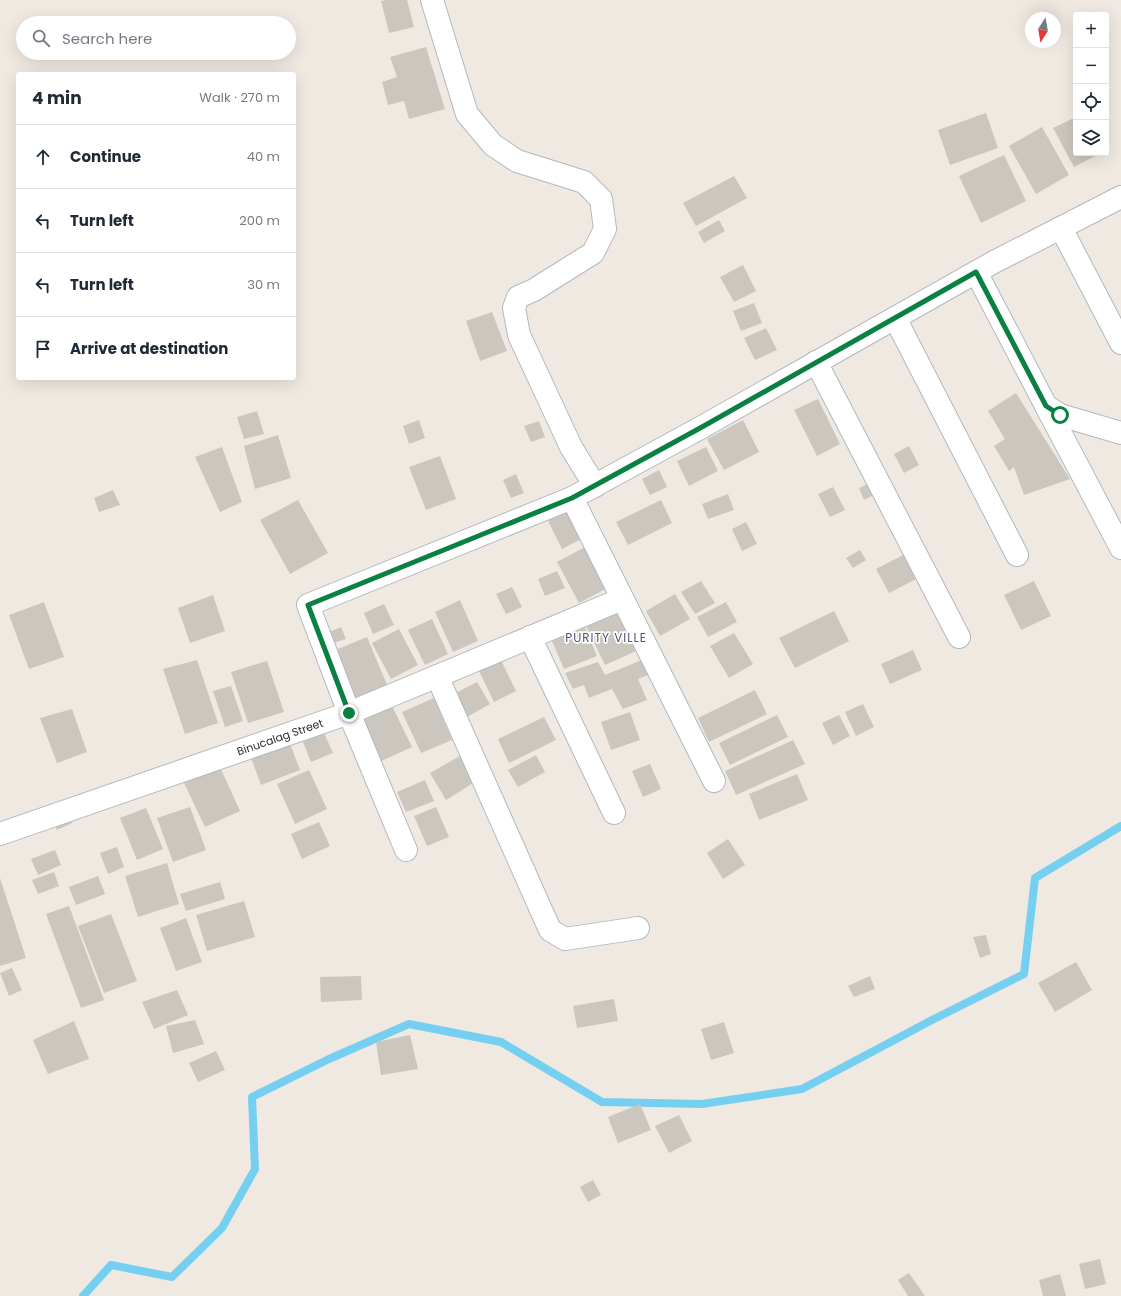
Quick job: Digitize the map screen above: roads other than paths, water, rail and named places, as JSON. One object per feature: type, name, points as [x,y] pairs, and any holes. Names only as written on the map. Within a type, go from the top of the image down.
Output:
[{"type":"street","points":[[432,0],[467,114],[493,145],[517,161],[584,182],[601,200],[605,229],[593,253],[534,290],[518,297],[514,308],[523,342],[571,446],[595,486]]},
{"type":"street","points":[[406,850],[349,713],[308,605],[572,498],[976,272],[1121,197]]},
{"type":"street","points":[[1060,228],[1121,343]]},
{"type":"street","points":[[976,272],[1121,548]]},
{"type":"street","points":[[895,318],[1017,555]]},
{"type":"street","points":[[816,362],[959,637]]},
{"type":"street","points":[[1046,406],[1060,415],[1121,433]]},
{"type":"street","points":[[572,498],[714,781]]},
{"type":"street","name":"Binucalag Street","points":[[0,834],[349,713],[622,599]]},
{"type":"street","points":[[530,637],[614,813]]},
{"type":"street","points":[[437,676],[526,873],[550,930],[565,939],[638,928]]},
{"type":"waterway","points":[[83,1296],[111,1265],[172,1277],[222,1228],[255,1169],[252,1097],[329,1059],[409,1024],[501,1042],[602,1102],[702,1104],[802,1089],[932,1020],[1024,974],[1035,878],[1121,826]]},
{"type":"district","name":"PURITY VILLE","points":[[606,637]]}]
